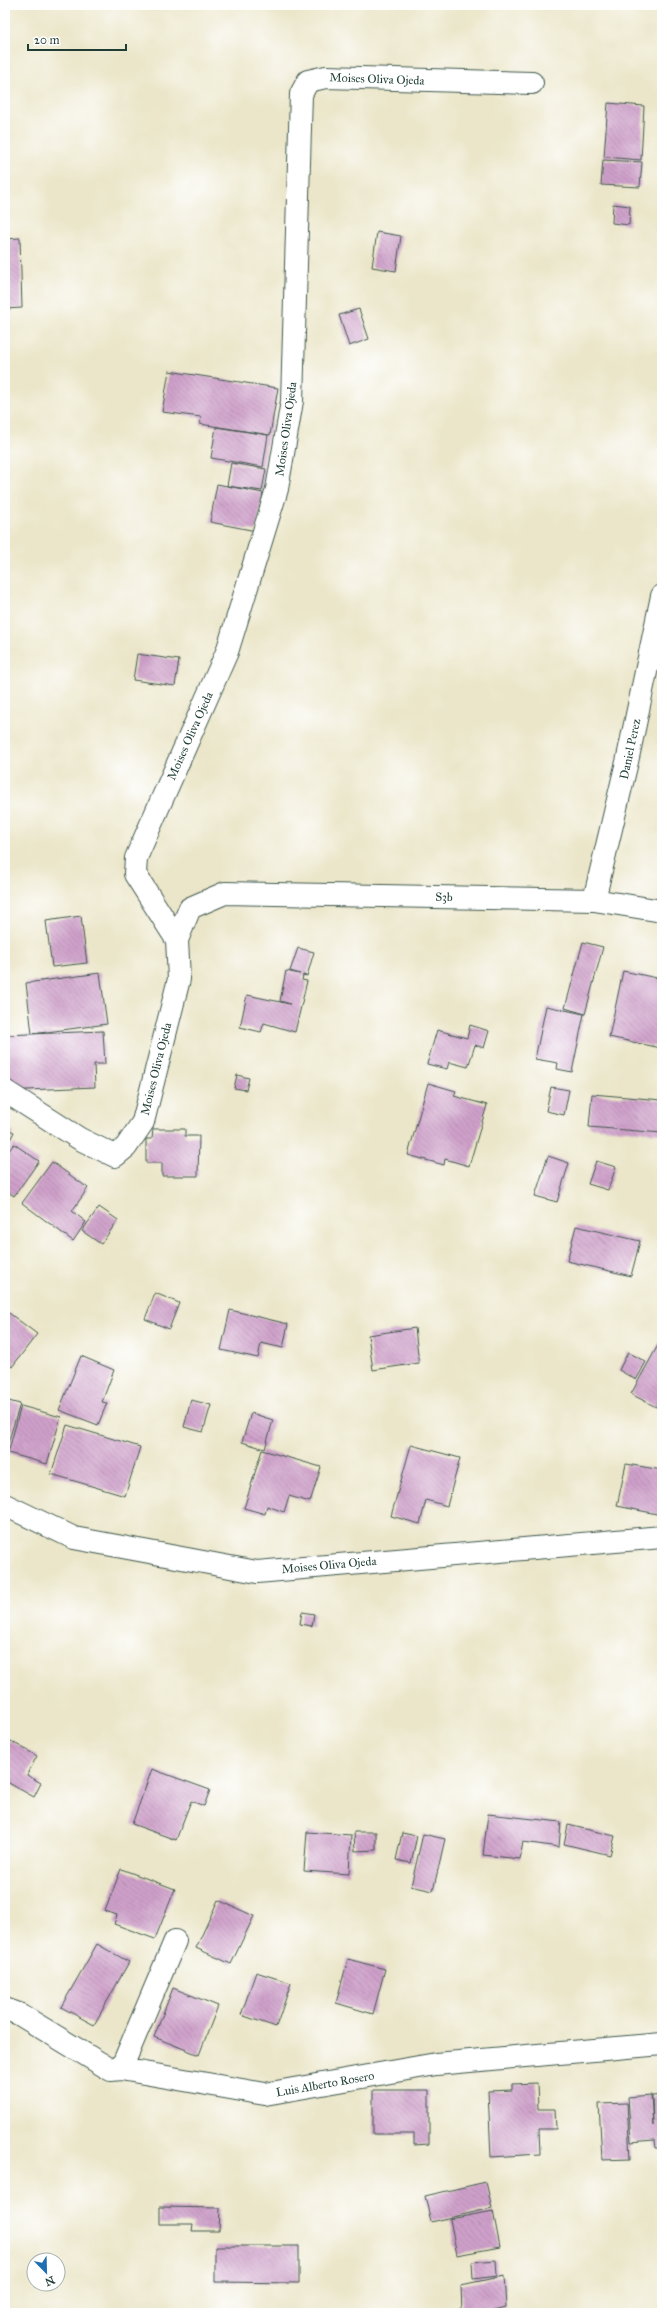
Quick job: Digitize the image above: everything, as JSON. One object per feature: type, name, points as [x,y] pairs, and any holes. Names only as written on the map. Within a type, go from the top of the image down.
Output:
[{"type":"street","name":"Moises Oliva Ojeda","points":[[177,940],[135,874],[136,858],[227,652],[277,488],[292,400],[301,94],[308,81],[326,76],[532,84]]},
{"type":"street","name":"Daniel Perez","points":[[594,900],[627,762],[662,596]]},
{"type":"street","name":"Moises Oliva Ojeda","points":[[5,1091],[80,1138],[115,1156],[126,1147],[143,1122],[179,979],[177,940],[190,908],[225,893]]},
{"type":"street","name":"S3b","points":[[225,893],[594,900],[662,911]]},
{"type":"street","name":"Moises Oliva Ojeda","points":[[5,1505],[74,1538],[257,1572],[662,1537]]},
{"type":"street","points":[[121,2069],[175,1941]]},
{"type":"street","name":"Luis Alberto Rosero","points":[[5,2008],[19,2014],[111,2070],[121,2069],[265,2094],[436,2064],[662,2044]]},
{"type":"building","points":[[608,103],[644,106],[641,160],[604,157]]},
{"type":"building","points":[[603,160],[642,162],[640,187],[601,185]]},
{"type":"building","points":[[613,204],[630,206],[629,225],[612,223]]},
{"type":"building","points":[[377,232],[401,236],[396,271],[372,267]]},
{"type":"building","points":[[20,238],[22,308],[5,309],[5,239]]},
{"type":"building","points":[[359,309],[369,339],[349,346],[339,315]]},
{"type":"building","points":[[169,371],[278,388],[270,435],[200,424],[201,417],[162,412]]},
{"type":"building","points":[[216,427],[268,435],[263,467],[211,458]]},
{"type":"building","points":[[231,463],[266,469],[262,491],[227,486]]},
{"type":"building","points":[[217,484],[263,493],[256,531],[210,522]]},
{"type":"building","points":[[137,654],[179,660],[175,686],[133,680]]},
{"type":"building","points":[[81,916],[87,963],[52,967],[46,921]]},
{"type":"building","points":[[583,942],[603,947],[585,1014],[565,1008]]},
{"type":"building","points":[[298,948],[314,952],[307,976],[303,975],[302,980],[307,981],[295,1032],[264,1023],[261,1032],[240,1027],[247,995],[290,1004],[280,1001],[286,971],[300,974],[290,971]]},
{"type":"building","points":[[623,971],[662,979],[661,1048],[609,1037]]},
{"type":"building","points":[[100,973],[107,1024],[32,1034],[26,983]]},
{"type":"building","points":[[546,1006],[584,1014],[572,1072],[557,1069],[558,1063],[535,1059]]},
{"type":"building","points":[[470,1025],[489,1031],[484,1048],[475,1045],[468,1067],[449,1062],[447,1069],[427,1064],[437,1030],[467,1038]]},
{"type":"building","points":[[103,1031],[105,1064],[94,1064],[95,1087],[5,1091],[5,1035]]},
{"type":"building","points":[[237,1075],[249,1078],[246,1090],[234,1088]]},
{"type":"building","points":[[428,1083],[456,1091],[454,1096],[487,1105],[469,1166],[445,1159],[444,1165],[408,1155]]},
{"type":"building","points":[[551,1087],[569,1090],[564,1115],[546,1111]]},
{"type":"building","points":[[592,1094],[662,1100],[662,1133],[589,1127]]},
{"type":"building","points":[[5,1128],[14,1132],[5,1150]]},
{"type":"building","points":[[153,1129],[185,1129],[185,1136],[199,1136],[198,1176],[162,1176],[162,1163],[146,1163],[146,1139],[152,1139]]},
{"type":"building","points":[[14,1144],[39,1161],[14,1196],[5,1190],[5,1156]]},
{"type":"building","points":[[548,1156],[569,1163],[557,1202],[535,1196]]},
{"type":"building","points":[[596,1161],[616,1167],[608,1190],[588,1184]]},
{"type":"building","points":[[52,1162],[88,1188],[72,1211],[86,1222],[73,1241],[22,1203]]},
{"type":"building","points":[[99,1207],[118,1220],[101,1244],[82,1231]]},
{"type":"building","points":[[576,1226],[640,1241],[631,1276],[567,1261]]},
{"type":"building","points":[[155,1293],[179,1303],[169,1329],[145,1319]]},
{"type":"building","points":[[230,1310],[288,1324],[283,1348],[261,1343],[258,1358],[221,1350]]},
{"type":"building","points":[[9,1313],[37,1334],[12,1367],[5,1362],[5,1318]]},
{"type":"building","points":[[415,1328],[419,1363],[373,1370],[368,1335]]},
{"type":"building","points":[[662,1338],[662,1396],[656,1407],[631,1394]]},
{"type":"building","points":[[628,1352],[646,1362],[636,1380],[619,1370]]},
{"type":"building","points":[[81,1356],[114,1370],[102,1402],[107,1403],[98,1425],[59,1410]]},
{"type":"building","points":[[5,1400],[20,1404],[8,1443],[5,1442]]},
{"type":"building","points":[[191,1400],[211,1405],[203,1432],[184,1427]]},
{"type":"building","points":[[21,1406],[61,1417],[47,1464],[8,1453]]},
{"type":"building","points":[[251,1413],[273,1420],[265,1449],[242,1442]]},
{"type":"building","points":[[67,1425],[140,1447],[125,1496],[51,1474]]},
{"type":"building","points":[[411,1445],[460,1458],[447,1506],[426,1500],[420,1524],[391,1516]]},
{"type":"building","points":[[262,1450],[321,1467],[310,1502],[289,1496],[284,1512],[267,1506],[265,1514],[244,1508]]},
{"type":"building","points":[[626,1464],[662,1470],[662,1515],[617,1506]]},
{"type":"building","points":[[302,1612],[314,1614],[312,1626],[300,1624]]},
{"type":"building","points":[[9,1740],[37,1756],[27,1775],[41,1783],[34,1797],[5,1781],[5,1748]]},
{"type":"building","points":[[152,1769],[210,1790],[204,1806],[191,1801],[176,1840],[132,1824]]},
{"type":"building","points":[[488,1814],[561,1822],[559,1847],[523,1842],[520,1859],[483,1855]]},
{"type":"building","points":[[568,1825],[615,1836],[610,1855],[564,1844]]},
{"type":"building","points":[[307,1832],[351,1835],[349,1874],[304,1871]]},
{"type":"building","points":[[354,1832],[376,1832],[376,1850],[355,1851]]},
{"type":"building","points":[[402,1833],[417,1836],[411,1863],[396,1860]]},
{"type":"building","points":[[423,1834],[445,1839],[433,1891],[411,1886]]},
{"type":"building","points":[[121,1869],[175,1889],[155,1939],[114,1924],[117,1915],[105,1911]]},
{"type":"building","points":[[218,1900],[254,1916],[231,1964],[196,1948]]},
{"type":"building","points":[[97,1944],[129,1962],[94,2025],[61,2007]]},
{"type":"building","points":[[348,1959],[385,1969],[373,2014],[336,2003]]},
{"type":"building","points":[[256,1972],[291,1983],[276,2027],[241,2015]]},
{"type":"building","points":[[173,1988],[218,2006],[199,2055],[154,2037]]},
{"type":"building","points":[[537,2083],[538,2109],[555,2109],[556,2129],[539,2129],[540,2154],[491,2157],[488,2091],[512,2090],[512,2084]]},
{"type":"building","points":[[373,2090],[429,2090],[429,2144],[414,2145],[414,2134],[373,2134]]},
{"type":"building","points":[[651,2095],[653,2126],[652,2096],[662,2095],[662,2148],[655,2148],[654,2140],[631,2142],[628,2097]]},
{"type":"building","points":[[627,2103],[630,2159],[602,2160],[599,2104]]},
{"type":"building","points":[[486,2182],[492,2208],[431,2222],[425,2196]]},
{"type":"building","points":[[160,2207],[220,2208],[219,2231],[192,2231],[193,2224],[160,2224]]},
{"type":"building","points":[[493,2211],[500,2247],[457,2255],[450,2219]]},
{"type":"building","points":[[215,2246],[299,2246],[299,2283],[215,2282]]},
{"type":"building","points":[[496,2260],[497,2276],[473,2279],[472,2262]]},
{"type":"building","points":[[504,2276],[506,2307],[483,2313],[462,2313],[461,2285]]}]
